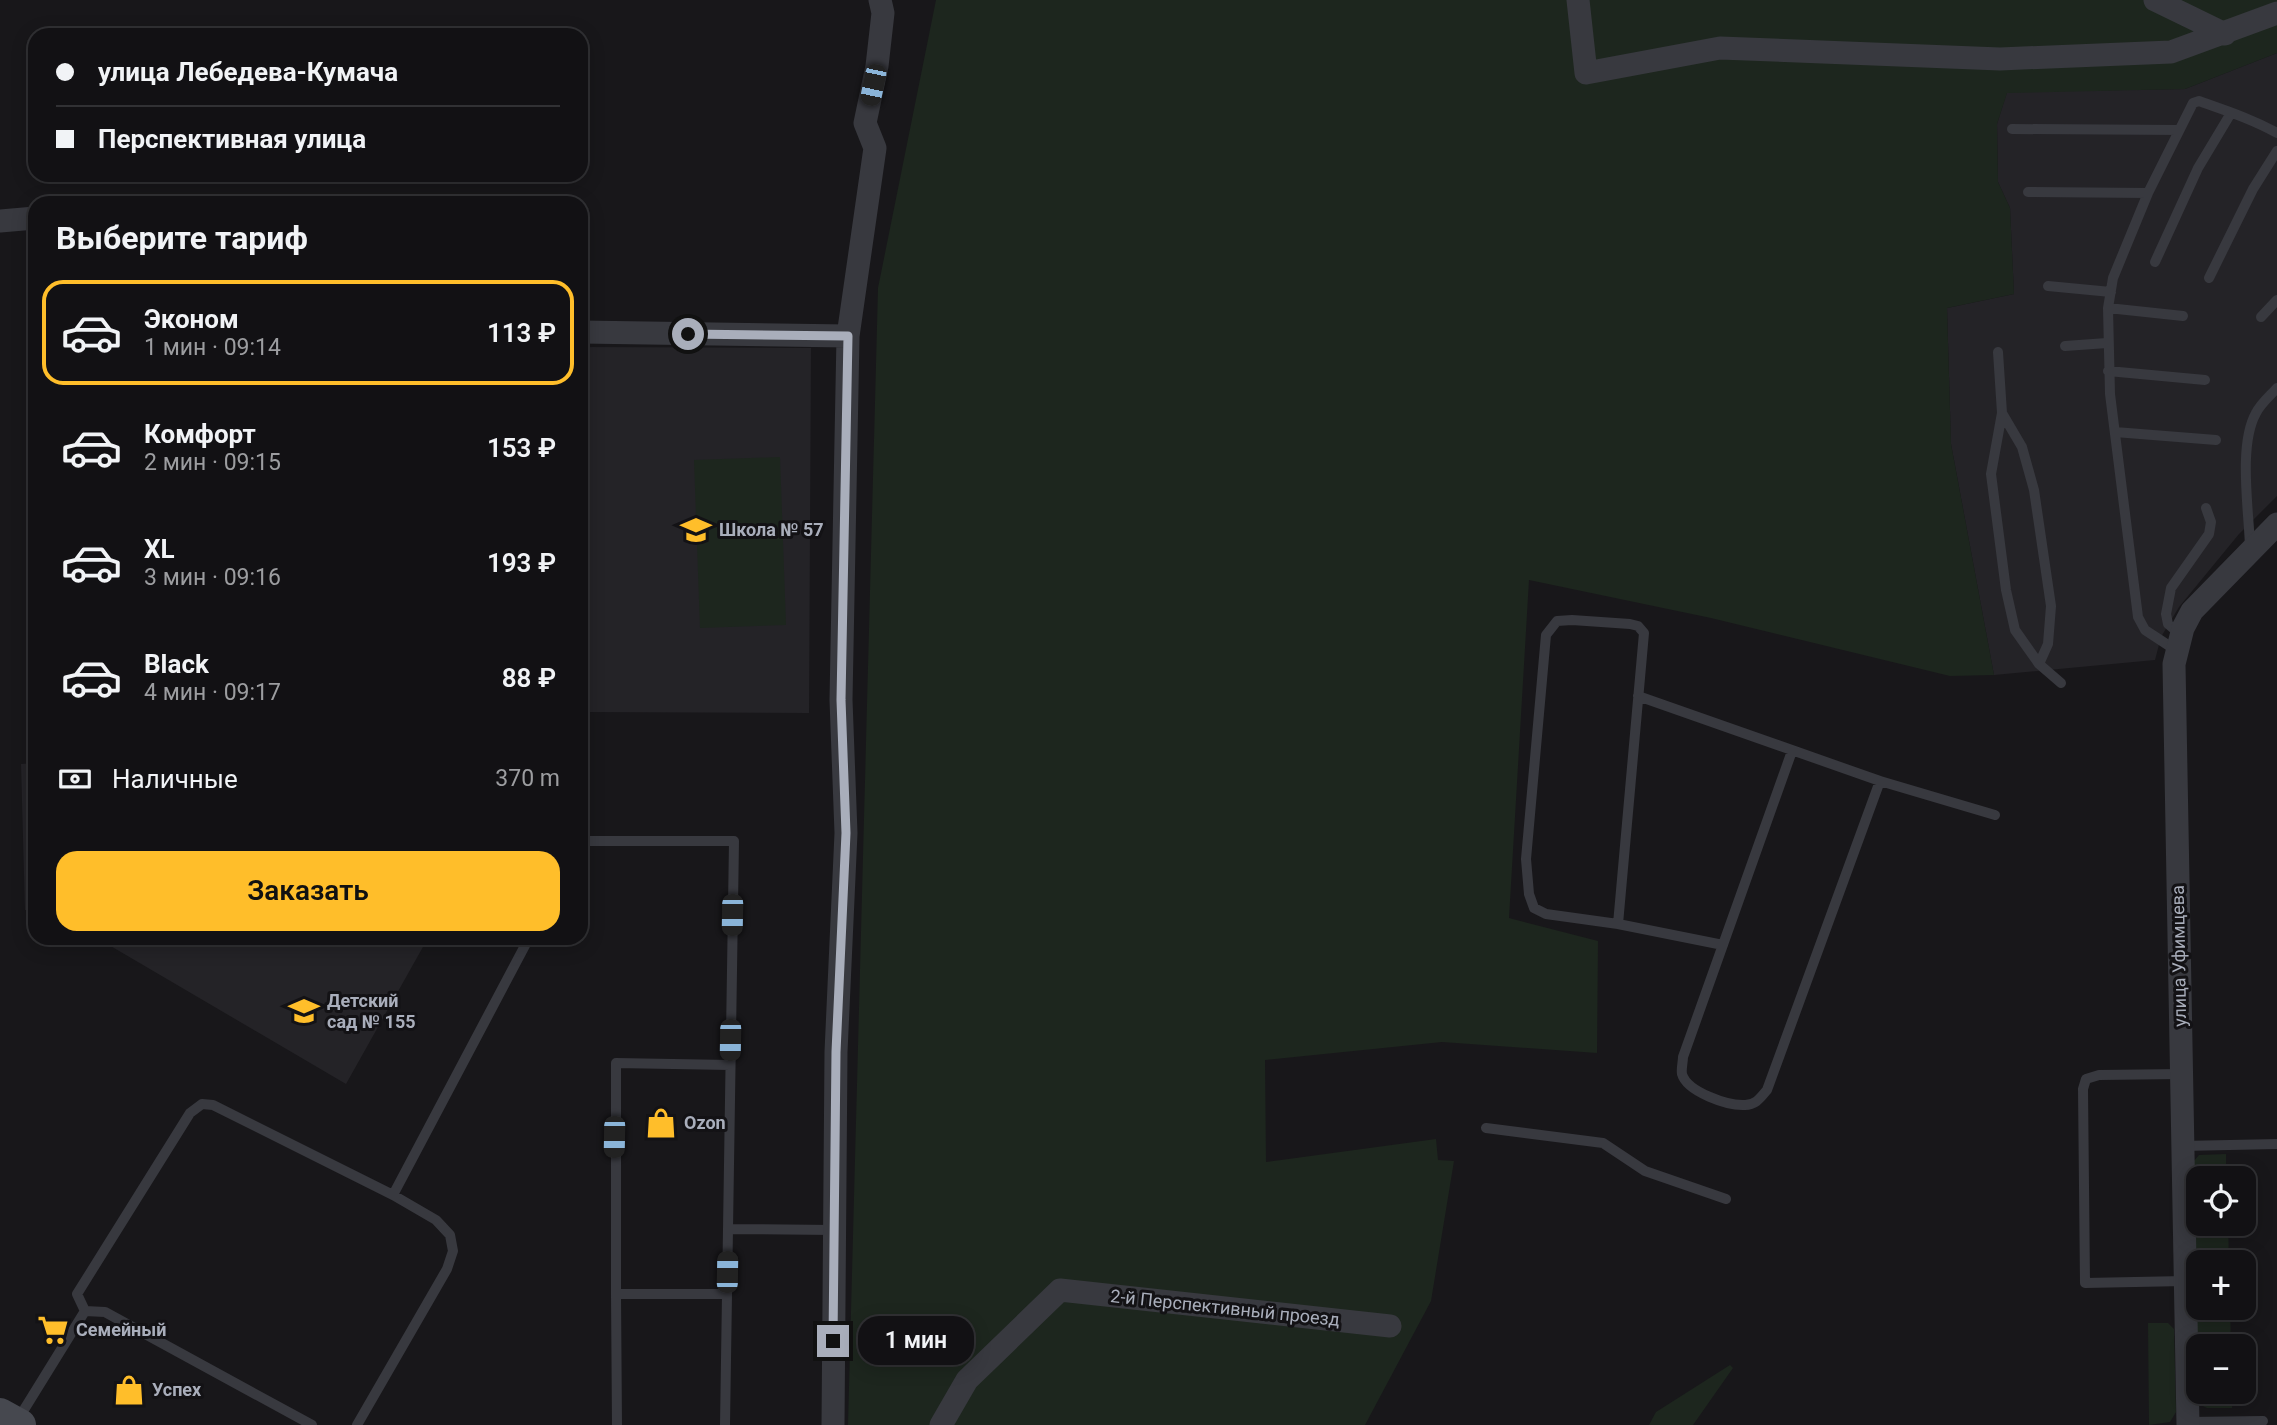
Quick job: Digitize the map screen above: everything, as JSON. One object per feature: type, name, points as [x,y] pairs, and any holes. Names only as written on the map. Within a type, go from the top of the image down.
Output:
[{"type":"street","points":[[832,1425],[836,1052],[846,833],[841,700],[848,336],[875,148],[865,123],[879,53],[883,13],[880,0]]},
{"type":"street","points":[[1578,0],[1586,73],[1720,48],[2000,59],[2171,52],[2277,13]]},
{"type":"street","points":[[2155,0],[2225,34]]},
{"type":"street","points":[[0,221],[28,219]]},
{"type":"street","points":[[588,332],[848,336]]},
{"type":"street","name":"улица Уфимцева","points":[[2188,1423],[2174,681],[2179,643],[2192,611],[2277,524]]},
{"type":"street","name":"2-й Перспективный проезд","points":[[941,1425],[967,1380],[1060,1290],[1390,1326]]},
{"type":"lane","points":[[2179,643],[2145,631],[2138,617],[2108,372],[2110,292],[2113,278],[2148,193],[2193,103],[2199,101],[2231,113],[2248,116],[2277,133]]},
{"type":"lane","points":[[2155,262],[2198,168],[2231,113]]},
{"type":"lane","points":[[2012,129],[2179,130]]},
{"type":"lane","points":[[2209,278],[2253,189],[2277,151]]},
{"type":"lane","points":[[2028,192],[2148,193]]},
{"type":"lane","points":[[2048,286],[2110,292]]},
{"type":"lane","points":[[2261,317],[2277,300]]},
{"type":"lane","points":[[2108,308],[2183,316]]},
{"type":"lane","points":[[2065,346],[2107,343]]},
{"type":"lane","points":[[1998,352],[2001,413],[1991,474],[2006,590],[2015,630],[2039,664],[2062,683]]},
{"type":"lane","points":[[2108,372],[2205,380]]},
{"type":"lane","points":[[2250,551],[2247,453],[2251,425],[2256,411],[2277,388]]},
{"type":"lane","points":[[2001,413],[2022,447],[2034,491],[2051,606],[2048,643],[2039,664]]},
{"type":"lane","points":[[2115,432],[2216,440]]},
{"type":"lane","points":[[2179,643],[2168,624],[2166,614],[2171,588],[2209,534],[2211,522],[2206,508]]},
{"type":"lane","points":[[1619,924],[1644,633],[1638,626],[1558,621],[1546,635],[1526,859],[1529,894],[1534,908],[1546,914],[1619,924],[1723,945]]},
{"type":"lane","points":[[1638,696],[1880,781],[1995,815]]},
{"type":"lane","points":[[1792,751],[1683,1057],[1682,1073],[1689,1086],[1709,1097],[1744,1106],[1758,1101],[1767,1090],[1880,781]]},
{"type":"lane","points":[[588,841],[734,841],[725,1425]]},
{"type":"lane","points":[[393,1195],[525,945]]},
{"type":"lane","points":[[617,1425],[616,1063],[730,1065]]},
{"type":"lane","points":[[2181,1074],[2099,1075],[2086,1079],[2083,1089],[2085,1283],[2185,1281]]},
{"type":"lane","points":[[85,1311],[77,1294],[190,1113],[202,1104],[213,1105],[393,1195],[436,1220],[450,1235],[453,1251],[447,1269],[356,1425]]},
{"type":"lane","points":[[1486,1128],[1603,1143],[1645,1171],[1727,1199]]},
{"type":"lane","points":[[2182,1146],[2277,1144]]},
{"type":"lane","points":[[727,1228],[834,1230]]},
{"type":"lane","points":[[616,1294],[727,1294]]},
{"type":"lane","points":[[12,1421],[85,1311]]},
{"type":"lane","points":[[85,1311],[105,1312],[312,1425]]},
{"type":"lane","points":[[2188,1423],[2263,1420]]},
{"type":"shaded area","points":[[936,0],[2277,0],[2277,53],[2185,89],[2007,93],[1997,124],[1998,182],[2010,208],[2014,294],[1947,308],[1951,444],[1994,675],[1950,676],[1711,618],[1529,580],[1509,918],[1598,941],[1597,1053],[1442,1042],[1265,1060],[1266,1162],[1436,1139],[1438,1160],[1454,1161],[1431,1301],[1365,1425],[848,1425],[878,288]]},
{"type":"shaded area","points":[[2277,53],[2277,496],[2239,534],[2179,607],[2161,637],[2155,660],[1994,675],[1951,444],[1947,308],[2014,294],[2010,208],[1998,182],[1997,124],[2007,92],[2185,89]]},
{"type":"shaded area","name":"Школа № 57","points":[[588,347],[811,348],[809,713],[588,712]]},
{"type":"shaded area","points":[[780,457],[786,625],[700,628],[694,460]]},
{"type":"shaded area","points":[[21,764],[28,764],[28,911],[25,910]]},
{"type":"shaded area","name":"Детский сад № 155","points":[[109,945],[424,945],[346,1084]]},
{"type":"shaded area","points":[[2226,1154],[2226,1166],[2193,1166],[2199,1155]]},
{"type":"shaded area","points":[[2195,1236],[2228,1236],[2229,1250],[2195,1250]]},
{"type":"shaded area","points":[[2196,1320],[2230,1320],[2231,1334],[2197,1334]]},
{"type":"shaded area","points":[[2148,1323],[2168,1323],[2174,1329],[2176,1412],[2170,1422],[2149,1425]]},
{"type":"shaded area","points":[[1730,1365],[1733,1368],[1693,1425],[1649,1425],[1656,1412]]},
{"type":"shaded area","points":[[2199,1404],[2232,1404],[2232,1408],[2207,1408]]},
{"type":"place","name":"Школа № 57","points":[[696,530]]},
{"type":"place","name":"Детский сад № 155","points":[[304,1011]]},
{"type":"place","name":"Ozon","points":[[661,1123]]},
{"type":"place","name":"Семейный","points":[[53,1330]]},
{"type":"place","name":"Успех","points":[[129,1390]]},
{"type":"route","points":[[688,334],[848,336],[841,700],[846,833],[836,1052],[833,1341]]}]
